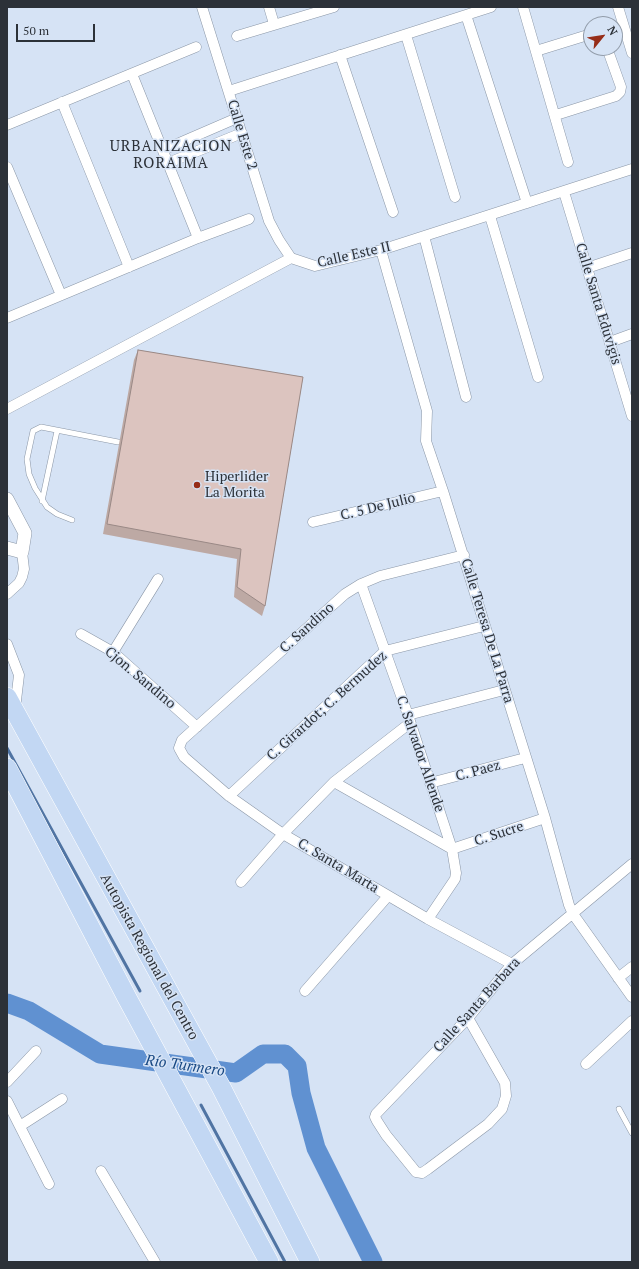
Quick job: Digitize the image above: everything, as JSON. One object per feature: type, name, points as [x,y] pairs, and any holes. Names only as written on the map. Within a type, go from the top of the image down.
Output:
[{"type":"highway","name":"Autopista Regional del Centro","points":[[11,704],[221,1088],[310,1262]]},
{"type":"highway","points":[[7,768],[143,1028],[269,1262]]},
{"type":"street","name":"Calle Este 2","points":[[202,7],[269,221],[291,258]]},
{"type":"street","points":[[269,7],[274,24]]},
{"type":"street","points":[[238,36],[334,7]]},
{"type":"street","points":[[229,91],[491,7]]},
{"type":"street","points":[[523,7],[556,115],[568,162]]},
{"type":"street","points":[[618,7],[628,23],[632,53]]},
{"type":"street","points":[[466,15],[527,203]]},
{"type":"street","points":[[406,35],[455,197]]},
{"type":"street","points":[[536,50],[583,36]]},
{"type":"street","points":[[7,125],[196,47]]},
{"type":"street","points":[[340,55],[393,212]]},
{"type":"street","points":[[556,115],[616,96],[620,92],[621,87],[610,56]]},
{"type":"street","points":[[132,74],[198,238]]},
{"type":"street","points":[[62,102],[129,267]]},
{"type":"street","points":[[162,150],[237,118]]},
{"type":"street","points":[[168,163],[242,133]]},
{"type":"street","points":[[7,167],[61,295]]},
{"type":"street","name":"Calle Este II","points":[[291,258],[315,266],[381,250],[632,169]]},
{"type":"street","name":"Calle Santa Eduvigis","points":[[564,192],[632,415]]},
{"type":"street","points":[[490,216],[538,377]]},
{"type":"street","points":[[7,318],[198,238],[250,219]]},
{"type":"street","points":[[424,236],[466,397]]},
{"type":"street","name":"Calle Teresa De La Parra","points":[[381,250],[427,410],[426,441],[464,555],[484,626],[545,818],[569,906],[632,997]]},
{"type":"street","points":[[587,268],[632,253]]},
{"type":"street","points":[[7,409],[291,258]]},
{"type":"street","points":[[610,342],[632,334]]},
{"type":"street","name":"C. 5 De Julio","points":[[313,522],[443,491]]},
{"type":"street","points":[[7,499],[26,533],[22,552],[24,569],[22,577],[19,583],[7,594]]},
{"type":"street","points":[[7,548],[22,552]]},
{"type":"street","name":"C. Sandino","points":[[179,748],[182,740],[345,594],[361,584],[380,576],[464,555]]},
{"type":"street","points":[[113,652],[158,579]]},
{"type":"street","name":"C. Salvador Allende","points":[[361,584],[409,719],[452,849],[456,873],[455,879],[428,919]]},
{"type":"street","name":"C. Girardot; C. Bermudez","points":[[229,796],[384,651],[484,626]]},
{"type":"street","name":"Cjon. Sandino","points":[[81,634],[113,652],[197,727]]},
{"type":"street","points":[[7,644],[19,674],[11,704]]},
{"type":"street","points":[[241,882],[283,834],[334,782],[409,719],[504,690]]},
{"type":"street","name":"C. Santa Marta","points":[[179,748],[184,757],[229,796],[283,834],[428,919],[512,964]]},
{"type":"street","name":"C. Paez","points":[[430,784],[525,758]]},
{"type":"street","points":[[334,782],[452,849]]},
{"type":"street","name":"C. Sucre","points":[[452,849],[545,818]]},
{"type":"street","name":"Calle Santa Barbara","points":[[468,1018],[505,1083],[506,1096],[502,1109],[488,1124],[422,1173],[412,1169],[380,1126],[375,1117],[376,1114],[468,1018],[512,964],[574,914],[632,864]]},
{"type":"street","points":[[305,990],[388,896]]},
{"type":"street","points":[[618,978],[632,967]]},
{"type":"street","points":[[586,1064],[632,1021]]},
{"type":"street","points":[[7,1082],[36,1052]]},
{"type":"street","points":[[20,1126],[62,1099]]},
{"type":"street","points":[[7,1101],[49,1184]]},
{"type":"street","points":[[102,1171],[155,1262]]},
{"type":"lane","points":[[72,520],[57,514],[42,501],[29,474],[27,459],[31,434],[36,428],[41,427],[118,442]]},
{"type":"lane","points":[[42,501],[57,430]]},
{"type":"lane","points":[[619,1109],[632,1133]]},
{"type":"building","name":"Hiperlider La Morita","points":[[138,350],[303,377],[265,606],[237,587],[241,549],[107,524]]},
{"type":"waterway","points":[[7,748],[140,991]]},
{"type":"waterway","name":"Río Turmero","points":[[7,1003],[29,1011],[100,1054],[236,1073],[263,1054],[285,1054],[297,1066],[301,1093],[316,1148],[373,1262]]},
{"type":"waterway","points":[[201,1105],[285,1262]]},
{"type":"place","name":"Hiperlider La Morita","points":[[197,485]]},
{"type":"district","name":"URBANIZACION RORAIMA","points":[[171,156]]}]
